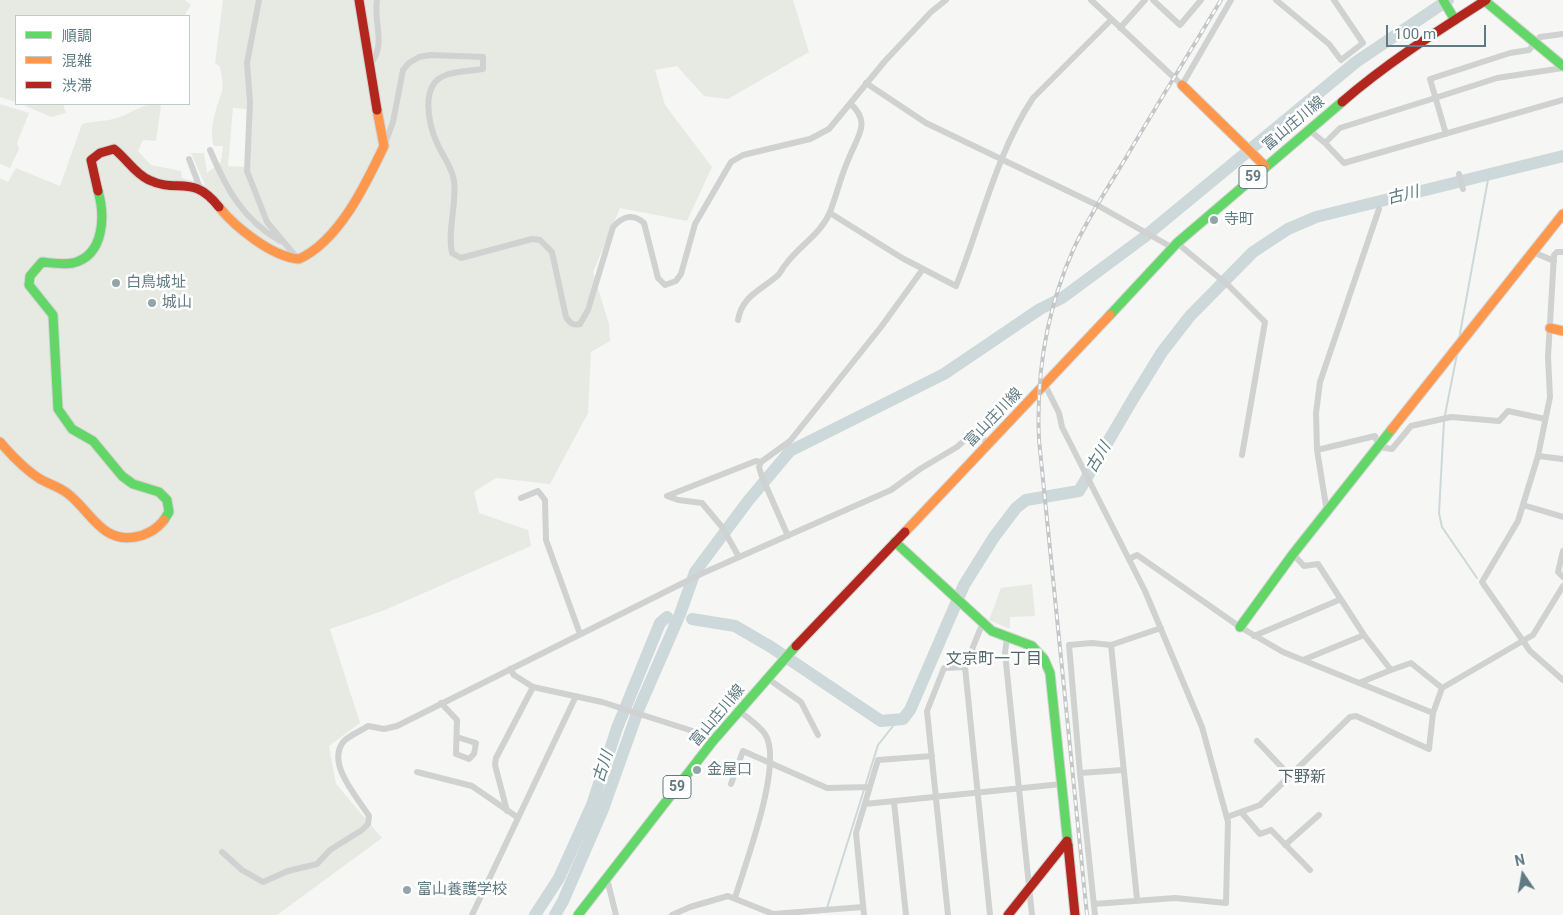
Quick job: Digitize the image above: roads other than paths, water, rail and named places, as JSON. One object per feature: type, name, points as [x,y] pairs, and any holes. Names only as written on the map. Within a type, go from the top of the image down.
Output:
[{"type":"street","points":[[259,0],[248,63],[250,102],[247,171],[267,222],[298,259]]},
{"type":"street","points":[[359,0],[360,20],[370,64],[379,127],[384,146]]},
{"type":"street","points":[[370,64],[378,56],[377,0]]},
{"type":"street","points":[[189,159],[200,188],[238,228],[284,255],[298,259],[311,255],[332,232],[368,180],[394,122],[403,70],[409,63],[419,57],[430,55],[483,57],[483,70],[445,75],[435,83],[429,97],[430,116],[436,142],[449,162],[454,182],[452,253],[461,258],[532,239],[540,240],[552,252],[562,310],[570,323],[575,325],[584,321],[614,227],[619,221],[626,216],[633,216],[644,223],[658,278],[665,285],[676,281],[681,274],[695,224],[731,162],[743,155],[820,134],[829,129],[866,83],[913,30],[946,0]]},
{"type":"street","points":[[1091,0],[1266,166]]},
{"type":"street","points":[[1120,28],[1145,0]]},
{"type":"street","points":[[1153,0],[1180,25],[1201,0]]},
{"type":"street","points":[[1182,85],[1231,0]]},
{"type":"street","points":[[1276,0],[1329,44],[1341,60],[1363,44],[1334,0]]},
{"type":"street","points":[[1486,0],[1563,67]]},
{"type":"street","name":"富山庄川線","points":[[578,915],[713,741],[781,662],[1175,246],[1308,129],[1372,76],[1421,41],[1486,0]]},
{"type":"street","points":[[1445,4],[1455,20]]},
{"type":"street","points":[[830,213],[956,286],[973,244],[1009,139],[1032,98],[1111,20]]},
{"type":"street","points":[[1446,134],[1430,80],[1510,53],[1529,50],[1540,37],[1563,34]]},
{"type":"street","points":[[1325,143],[1340,128],[1497,78],[1563,67]]},
{"type":"street","points":[[866,83],[926,123],[1002,158],[1175,246],[1229,286],[1265,322],[1242,455]]},
{"type":"street","points":[[1308,129],[1344,163],[1563,100]]},
{"type":"street","points":[[738,320],[739,311],[749,295],[783,271],[785,265],[819,229],[830,213],[840,177],[863,124],[860,112],[851,104]]},
{"type":"street","points":[[0,442],[21,464],[38,477],[68,494],[105,532],[116,538],[134,538],[155,531],[163,523],[169,512],[167,500],[159,492],[133,484],[122,476],[93,441],[72,429],[58,409],[53,315],[29,285],[30,276],[42,262],[65,263],[80,260],[90,252],[100,236],[105,221],[101,200],[91,171],[91,160],[100,153],[114,149],[123,154],[148,181],[200,188]]},
{"type":"street","points":[[210,150],[226,186],[237,205],[272,237],[285,244]]},
{"type":"street","points":[[1458,174],[1463,189]]},
{"type":"street","points":[[1326,512],[1318,450],[1316,413],[1320,382],[1379,209]]},
{"type":"street","points":[[1240,627],[1293,554],[1563,214]]},
{"type":"street","points":[[1533,252],[1554,261]]},
{"type":"street","points":[[1563,252],[1557,252],[1554,261],[1548,357],[1550,397],[1538,456],[1518,521],[1482,582],[1530,651],[1563,680]]},
{"type":"street","points":[[788,536],[762,478],[759,467],[761,462],[790,441],[881,326],[924,268]]},
{"type":"street","points":[[1550,328],[1563,331]]},
{"type":"street","points":[[1045,385],[1059,413],[1062,427],[1129,559],[1161,628],[1202,727],[1227,817],[1226,902],[1175,898],[1137,899],[1094,904]]},
{"type":"street","points":[[1379,447],[1392,449],[1411,426],[1443,418],[1499,421],[1508,411],[1545,419]]},
{"type":"street","points":[[222,852],[242,870],[263,882],[284,872],[317,864],[330,850],[362,830],[368,824],[369,816],[342,774],[339,763],[344,741],[368,726],[384,729],[397,726],[686,581],[891,490],[920,469],[957,447],[976,430],[988,444]]},
{"type":"street","points":[[1318,450],[1375,436],[1379,447]]},
{"type":"street","points":[[1538,456],[1563,459]]},
{"type":"street","points":[[739,557],[722,527],[702,503],[678,500],[667,496],[756,461],[761,462]]},
{"type":"street","points":[[520,498],[538,491],[545,500],[546,540],[580,634]]},
{"type":"street","points":[[1523,505],[1563,517]]},
{"type":"street","points":[[895,542],[992,630],[1032,646],[1044,659],[1050,673],[1075,915]]},
{"type":"street","points":[[1563,552],[1558,572],[1563,577]]},
{"type":"street","points":[[1293,554],[1304,566],[1318,564],[1364,635],[1391,670]]},
{"type":"street","points":[[1129,559],[1137,555],[1240,627],[1283,652],[1433,713]]},
{"type":"street","points":[[1227,817],[1260,804],[1350,716],[1356,716],[1428,750],[1433,713],[1442,688],[1532,635],[1563,586]]},
{"type":"street","points":[[1254,636],[1340,600]]},
{"type":"street","points":[[983,622],[965,667],[990,915]]},
{"type":"street","points":[[1095,915],[1069,645],[1092,643],[1111,645],[1161,628]]},
{"type":"street","points":[[1303,660],[1364,635]]},
{"type":"street","points":[[1007,637],[1005,653],[1032,915]]},
{"type":"street","points":[[1111,645],[1122,770],[1137,899]]},
{"type":"street","points":[[1359,683],[1412,663],[1442,688]]},
{"type":"street","points":[[948,915],[928,711],[929,703],[944,668],[965,667]]},
{"type":"street","points":[[510,670],[514,675],[533,686],[620,708],[705,735],[713,741]]},
{"type":"street","points":[[767,678],[801,702],[818,735]]},
{"type":"street","points":[[507,811],[495,765],[496,758],[533,686]]},
{"type":"street","points":[[472,915],[576,696]]},
{"type":"street","points":[[441,704],[457,720],[457,738]]},
{"type":"street","points":[[735,898],[766,792],[771,765],[765,734],[740,711]]},
{"type":"street","points":[[1257,741],[1290,776]]},
{"type":"street","points":[[731,784],[743,751],[771,765],[827,788],[869,788]]},
{"type":"street","points":[[864,915],[856,833],[878,760],[932,756]]},
{"type":"street","points":[[1080,773],[1122,770]]},
{"type":"street","points":[[417,772],[472,786],[518,817]]},
{"type":"street","points":[[865,804],[1062,784]]},
{"type":"street","points":[[894,802],[906,915]]},
{"type":"street","points":[[1241,812],[1260,834],[1271,830],[1310,870]]},
{"type":"street","points":[[1285,845],[1320,815]]},
{"type":"street","points":[[1008,915],[1067,841]]},
{"type":"street","points":[[605,880],[608,883],[616,915]]},
{"type":"street","points":[[672,915],[690,906],[728,896],[773,914],[829,912],[863,907]]},
{"type":"waterway","points":[[555,915],[563,901],[603,809],[639,708],[680,614],[695,572],[748,501],[790,451],[944,374],[1040,309],[1062,298],[1143,238],[1356,62],[1448,0]]},
{"type":"waterway","name":"古川","points":[[692,619],[735,626],[771,647],[881,721],[903,719],[910,710],[964,585],[994,537],[1016,508],[1026,500],[1079,491],[1162,352],[1190,316],[1253,252],[1288,229],[1316,217],[1563,156]]},
{"type":"waterway","points":[[1459,339],[1489,174]]},
{"type":"waterway","points":[[1445,415],[1457,354]]},
{"type":"waterway","points":[[1444,420],[1439,513],[1442,527],[1477,578]]},
{"type":"waterway","name":"古川","points":[[535,915],[559,878],[592,805],[617,728],[660,623],[667,617]]},
{"type":"waterway","points":[[827,908],[878,745],[897,721]]},
{"type":"railway","points":[[1087,915],[1039,440],[1039,391],[1045,342],[1057,294],[1074,248],[1086,224],[1221,0]]},
{"type":"place","name":"寺町","points":[[1214,220]]},
{"type":"place","name":"白鳥城址","points":[[116,283]]},
{"type":"place","name":"城山","points":[[152,303]]},
{"type":"place","name":"金屋口","points":[[697,770]]},
{"type":"place","name":"富山養護学校","points":[[407,890]]},
{"type":"district","name":"文京町一丁目","points":[[994,660]]},
{"type":"district","name":"下野新","points":[[1302,778]]}]
